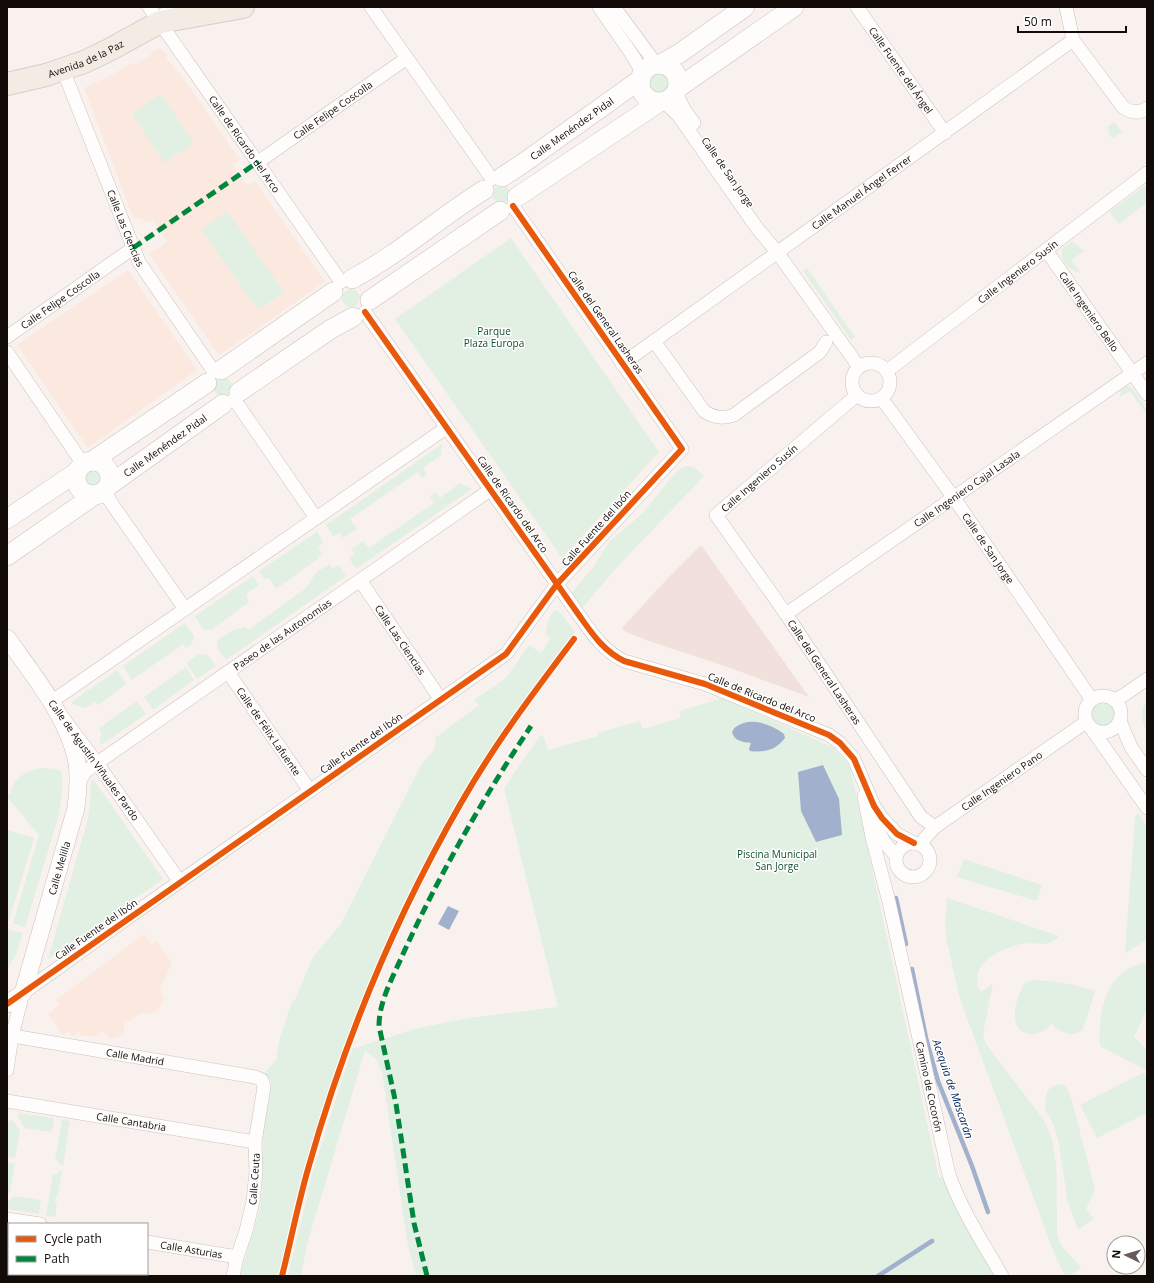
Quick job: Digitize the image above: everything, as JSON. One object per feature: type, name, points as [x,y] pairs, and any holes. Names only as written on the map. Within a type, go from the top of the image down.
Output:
[{"type":"highway","name":"Avenida de la Paz","points":[[7,84],[63,70],[109,50],[159,12],[243,7]]},
{"type":"main road","name":"Calle Menéndez Pidal","points":[[7,519],[342,284],[371,269],[493,182],[528,159],[650,70],[680,52],[744,7]]},
{"type":"main road","name":"Calle Menéndez Pidal","points":[[7,556],[331,329],[363,310],[510,205],[669,96],[794,7]]},
{"type":"main road","points":[[671,68],[675,72],[679,82],[669,96],[653,102],[644,95],[640,85],[650,70],[671,68]]},
{"type":"main road","points":[[506,178],[514,183],[517,188],[510,205],[495,210],[487,204],[485,200],[493,182],[506,178]]},
{"type":"main road","points":[[364,283],[370,294],[363,310],[341,315],[336,310],[333,305],[342,284],[364,283]]},
{"type":"main road","points":[[230,371],[237,376],[240,384],[232,399],[214,401],[208,395],[206,387],[214,375],[230,371]]},
{"type":"main road","points":[[102,463],[108,471],[109,481],[103,490],[86,493],[78,487],[76,482],[84,465],[102,463]]},
{"type":"street","points":[[371,7],[493,182]]},
{"type":"street","points":[[599,7],[633,56],[650,70]]},
{"type":"street","points":[[614,7],[650,70]]},
{"type":"street","name":"Calle Fuente del Ángel","points":[[856,7],[945,133]]},
{"type":"street","points":[[1066,7],[1073,40],[1123,107],[1127,110],[1136,112],[1143,111],[1147,108]]},
{"type":"street","name":"Calle de Ricardo del Arco","points":[[159,12],[258,162],[342,284]]},
{"type":"street","name":"Calle Manuel Ángel Ferrer","points":[[622,364],[1073,40]]},
{"type":"street","name":"Calle Felipe Coscolla","points":[[258,162],[407,58]]},
{"type":"street","name":"Calle Las Ciencias","points":[[63,70],[139,262],[214,375]]},
{"type":"street","name":"Calle de San Jorge","points":[[669,96],[685,110],[764,223],[777,252],[860,367]]},
{"type":"street","name":"Calle Ingeniero Susín","points":[[887,371],[1147,173]]},
{"type":"street","name":"Calle del General Lasheras","points":[[510,205],[682,449]]},
{"type":"street","name":"Calle Felipe Coscolla","points":[[7,337],[133,248]]},
{"type":"street","name":"Calle Ingeniero Bello","points":[[1046,250],[1147,394]]},
{"type":"street","name":"Calle de Ricardo del Arco","points":[[363,310],[558,584],[596,640],[604,648],[613,656],[624,661],[705,684],[829,735],[840,743],[854,759],[874,806],[882,818],[897,834],[917,844]]},
{"type":"street","points":[[654,341],[704,411],[716,417],[728,417],[734,415],[820,352],[826,342]]},
{"type":"street","points":[[7,352],[84,465]]},
{"type":"street","points":[[869,363],[874,363],[883,367],[887,371],[890,375],[891,385],[889,390],[882,398],[874,402],[869,402],[860,398],[854,391],[852,380],[853,375],[860,367],[869,363]]},
{"type":"street","name":"Calle Ingeniero Cajal Lasala","points":[[786,614],[1147,363]]},
{"type":"street","name":"Calle Ingeniero Susín","points":[[716,515],[857,395]]},
{"type":"street","name":"Calle de San Jorge","points":[[882,398],[954,498],[1092,700]]},
{"type":"street","points":[[232,399],[316,518]]},
{"type":"street","points":[[51,702],[446,428]]},
{"type":"street","name":"Calle Fuente del Ibón","points":[[7,1004],[506,654],[558,584],[682,449]]},
{"type":"street","points":[[103,490],[185,609]]},
{"type":"street","name":"Paseo de las Autonomías","points":[[78,783],[85,772],[97,762],[490,490]]},
{"type":"street","name":"Calle del General Lasheras","points":[[716,515],[786,614],[921,817],[935,827]]},
{"type":"street","name":"Calle Las Ciencias","points":[[360,580],[441,700]]},
{"type":"street","name":"Calle de Agustín Viñuales Pardo","points":[[7,638],[51,702],[97,762],[180,882]]},
{"type":"street","name":"Calle de Félix Lafuente","points":[[228,672],[310,791]]},
{"type":"street","points":[[1114,700],[1147,679]]},
{"type":"street","points":[[1088,724],[1100,732],[1106,732],[1116,726],[1120,721],[1121,716],[1121,710],[1118,704],[1114,700],[1103,696],[1092,700],[1085,710],[1088,724],[1147,808]]},
{"type":"street","name":"Calle Melilla","points":[[7,1070],[10,1035],[73,820],[78,796],[77,763],[72,746],[51,702]]},
{"type":"street","points":[[1120,721],[1131,747],[1147,770]]},
{"type":"street","name":"Calle Ingeniero Pano","points":[[917,844],[935,827],[1088,724]]},
{"type":"street","name":"Camino de Cocorón","points":[[861,777],[872,838],[885,886],[949,1175],[965,1212],[1002,1276]]},
{"type":"street","name":"Camino de Cocorón","points":[[868,813],[875,828],[897,861]]},
{"type":"street","points":[[885,886],[886,879],[897,861],[902,847],[907,844],[917,844],[926,849],[930,858],[929,865],[923,873],[917,876],[910,876],[901,872],[897,861]]},
{"type":"street","name":"Calle Madrid","points":[[10,1035],[255,1077],[262,1080]]},
{"type":"street","name":"Calle Ceuta","points":[[233,1276],[253,1202],[256,1172],[255,1142],[264,1088],[262,1080]]},
{"type":"street","name":"Calle Cantabria","points":[[7,1101],[255,1142]]},
{"type":"street","points":[[7,1219],[33,1223]]},
{"type":"street","name":"Calle Asturias","points":[[148,1242],[237,1257]]},
{"type":"shaded area","points":[[156,49],[160,49],[166,53],[167,61],[169,61],[178,73],[179,72],[240,160],[233,165],[245,182],[248,186],[255,181],[325,282],[219,355],[149,254],[167,242],[153,220],[150,222],[133,217],[84,88],[133,63],[135,64],[149,58],[152,52]]},
{"type":"shaded area","points":[[128,270],[197,370],[88,448],[17,345]]},
{"type":"shaded area","points":[[701,545],[809,697],[624,631],[622,628],[666,580]]},
{"type":"shaded area","points":[[144,934],[151,944],[156,941],[172,963],[160,989],[164,1000],[156,1012],[140,1014],[124,1024],[124,1035],[110,1039],[103,1031],[96,1037],[80,1035],[80,1031],[72,1037],[68,1032],[63,1035],[48,1014],[59,1005],[56,1000]]},
{"type":"green space","points":[[655,72],[663,72],[670,79],[670,87],[663,94],[655,94],[648,87],[648,79]]},
{"type":"green space","points":[[161,94],[194,143],[164,163],[132,114]]},
{"type":"green space","points":[[1114,122],[1122,132],[1113,139],[1109,134],[1108,127]]},
{"type":"green space","points":[[1147,184],[1147,202],[1119,224],[1109,212]]},
{"type":"green space","points":[[497,185],[505,185],[510,190],[508,201],[505,203],[497,203],[492,198],[492,190]]},
{"type":"green space","points":[[227,211],[284,292],[258,310],[201,229]]},
{"type":"green space","name":"Parque Plaza Europa","points":[[511,238],[659,452],[562,558],[395,319]]},
{"type":"green space","points":[[1072,241],[1084,251],[1071,260],[1081,274],[1066,265],[1062,258],[1063,248]]},
{"type":"green space","points":[[807,268],[855,337],[851,340],[803,271]]},
{"type":"green space","points":[[347,289],[355,289],[360,294],[358,305],[355,307],[347,307],[342,302],[342,294]]},
{"type":"green space","points":[[219,378],[227,378],[232,383],[230,394],[227,396],[219,396],[214,391],[214,383]]},
{"type":"green space","points":[[1127,386],[1130,387],[1140,398],[1147,415],[1130,391],[1120,397],[1121,389]]},
{"type":"green space","points":[[442,444],[441,455],[423,468],[427,475],[422,478],[418,472],[350,519],[357,529],[343,538],[340,533],[333,536],[326,525]]},
{"type":"green space","points":[[687,466],[694,467],[704,476],[618,566],[582,608],[571,593],[592,569],[609,542],[644,512],[671,478],[681,468]]},
{"type":"green space","points":[[93,468],[100,471],[103,478],[100,485],[93,488],[86,485],[83,478],[86,471]]},
{"type":"green space","points":[[460,483],[472,489],[356,569],[349,558],[355,554],[351,549],[363,541],[369,548],[434,503],[430,496],[435,492],[440,498]]},
{"type":"green space","points":[[317,532],[323,542],[318,547],[322,553],[318,556],[319,558],[276,589],[269,578],[265,580],[259,571]]},
{"type":"green space","points":[[329,564],[333,569],[339,565],[346,576],[226,660],[217,648],[218,640],[233,630],[245,627],[248,630],[305,589],[316,573]]},
{"type":"green space","points":[[253,576],[259,585],[246,594],[249,602],[211,630],[203,629],[195,616]]},
{"type":"green space","points":[[555,610],[559,611],[575,632],[514,714],[485,756],[458,800],[411,888],[370,979],[351,1026],[318,1120],[300,1181],[278,1276],[241,1276],[245,1257],[257,1220],[262,1194],[263,1136],[271,1088],[271,1081],[265,1073],[278,1057],[276,1057],[280,1038],[292,1000],[294,1002],[313,957],[341,924],[420,768],[433,751],[435,738],[479,705],[474,700],[506,678],[529,645],[541,653],[551,638],[545,634],[550,616]]},
{"type":"green space","points":[[185,623],[194,636],[192,644],[186,648],[183,644],[132,680],[123,666]]},
{"type":"green space","points":[[199,654],[208,655],[216,666],[197,679],[186,663]]},
{"type":"green space","points":[[186,667],[194,680],[153,710],[144,697]]},
{"type":"green space","points":[[117,670],[126,684],[98,705],[95,702],[85,708],[72,704],[73,701]]},
{"type":"green space","name":"Piscina Municipal San Jorge","points":[[723,698],[834,748],[850,767],[939,1178],[944,1178],[996,1276],[416,1276],[408,1246],[382,1072],[376,1059],[365,1051],[307,1244],[301,1276],[288,1276],[313,1171],[352,1049],[418,1028],[469,1018],[558,1007],[504,788],[539,737],[543,735],[548,750],[598,736],[597,733],[640,721],[643,729],[681,718],[679,711]]},
{"type":"green space","points":[[1147,700],[1147,731],[1143,723],[1142,712]]},
{"type":"green space","points":[[137,701],[146,714],[101,744],[101,732],[99,728]]},
{"type":"green space","points":[[1103,702],[1111,706],[1115,714],[1111,722],[1103,726],[1095,722],[1091,714],[1095,706]]},
{"type":"green space","points":[[44,768],[62,771],[62,795],[58,818],[25,927],[13,923],[39,835],[7,797],[18,778],[31,771]]},
{"type":"green space","points":[[93,779],[163,879],[48,959],[87,822],[90,805],[91,781]]},
{"type":"green space","points":[[1138,813],[1147,826],[1147,943],[1145,941],[1125,953],[1135,816]]},
{"type":"green space","points":[[7,830],[34,838],[9,921],[7,921]]},
{"type":"green space","points":[[964,859],[1042,885],[1037,901],[957,877]]},
{"type":"green space","points":[[947,898],[1059,936],[1049,943],[1021,944],[1012,946],[995,954],[981,966],[978,974],[978,982],[981,992],[993,983],[983,1036],[986,1044],[1043,1119],[1052,1141],[1055,1153],[1057,1177],[1058,1238],[1069,1255],[1081,1267],[1070,1276],[1065,1276],[1052,1248],[960,999],[947,942],[945,925]]},
{"type":"green space","points":[[7,929],[23,933],[17,952],[7,970]]},
{"type":"green space","points":[[1143,962],[1147,966],[1147,1009],[1134,1037],[1147,1050],[1147,1071],[1100,1046],[1102,1009],[1113,982],[1130,968]]},
{"type":"green space","points":[[1034,980],[1065,983],[1095,991],[1083,1029],[1075,1034],[1067,1034],[1058,1030],[1051,1023],[1044,1031],[1033,1034],[1022,1032],[1018,1028],[1015,1018],[1015,1007],[1018,997],[1024,983]]},
{"type":"green space","points":[[1144,1072],[1147,1078],[1147,1113],[1097,1138],[1080,1105]]},
{"type":"green space","points":[[1058,1084],[1066,1087],[1070,1094],[1095,1189],[1086,1209],[1094,1219],[1078,1230],[1068,1202],[1058,1140],[1054,1126],[1045,1109],[1048,1090]]},
{"type":"green space","points":[[19,1113],[54,1118],[52,1132],[25,1128],[18,1117]]},
{"type":"green space","points":[[9,1120],[13,1121],[20,1131],[15,1158],[7,1157],[7,1131]]},
{"type":"green space","points":[[62,1120],[70,1121],[63,1166],[55,1160]]},
{"type":"green space","points":[[7,1162],[15,1164],[10,1192],[7,1194]]},
{"type":"green space","points":[[62,1171],[58,1195],[55,1202],[57,1204],[55,1217],[46,1216],[53,1174],[57,1174]]},
{"type":"green space","points":[[14,1196],[41,1200],[39,1214],[7,1209],[7,1202]]},
{"type":"water","points":[[748,722],[758,722],[772,726],[784,734],[785,738],[774,748],[769,750],[760,752],[750,751],[749,749],[751,743],[737,739],[732,732],[738,725]]},
{"type":"water","points":[[823,765],[839,799],[842,835],[816,842],[801,811],[798,772]]},
{"type":"water","points":[[448,906],[459,911],[449,930],[438,924]]},
{"type":"waterway","name":"Acequia de Mascarán","points":[[896,898],[906,944]]},
{"type":"waterway","name":"Acequia de Mascarán","points":[[912,969],[926,1038],[938,1081],[972,1166],[988,1212]]},
{"type":"waterway","name":"Acequia de Mascarán","points":[[878,1276],[932,1241]]},
{"type":"marked path","points":[[133,248],[258,162]]},
{"type":"marked path","points":[[427,1276],[414,1223],[396,1104],[379,1026],[381,1007],[387,989],[431,895],[462,837],[531,726]]},
{"type":"cycle path","points":[[7,1004],[506,654],[557,584],[682,449],[513,206]]},
{"type":"cycle path","points":[[365,312],[585,624],[605,647],[624,661],[705,684],[829,735],[840,743],[854,759],[874,806],[882,818],[897,834],[914,843]]},
{"type":"cycle path","points":[[282,1276],[304,1182],[322,1121],[355,1027],[393,936],[437,846],[474,781],[515,719],[574,639]]}]
